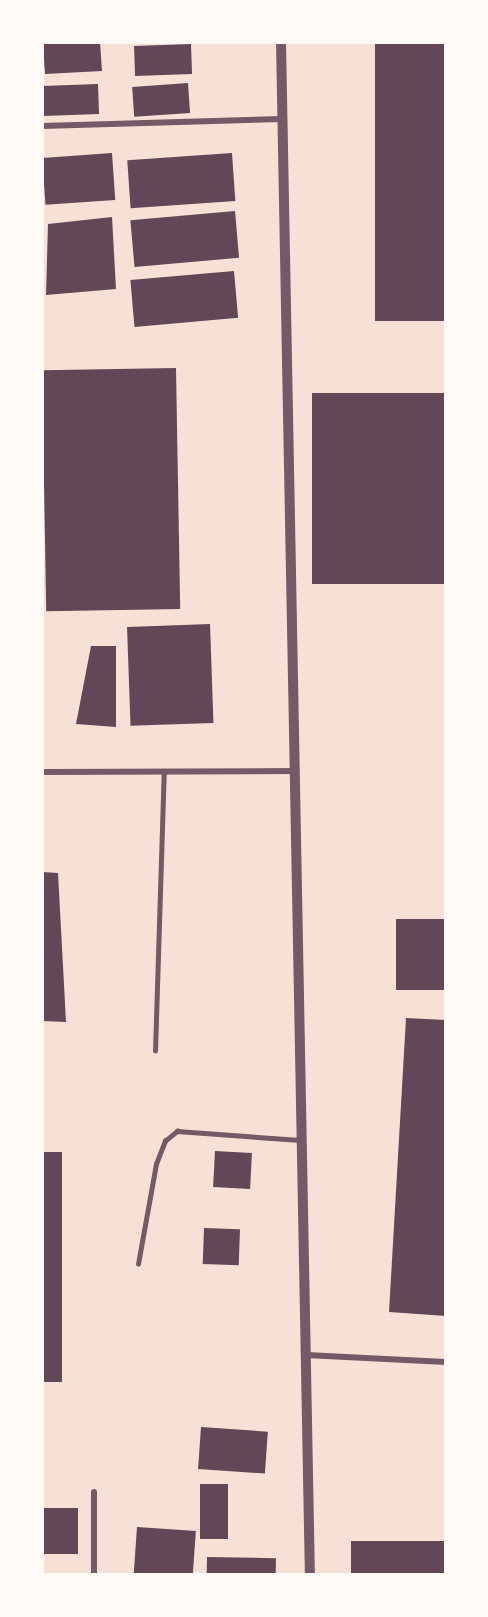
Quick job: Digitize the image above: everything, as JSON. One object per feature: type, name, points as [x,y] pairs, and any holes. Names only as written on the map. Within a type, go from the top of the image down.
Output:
[{"type":"street","points":[[281,42],[310,1575]]},
{"type":"street","points":[[42,126],[282,119]]},
{"type":"street","points":[[42,772],[296,771]]},
{"type":"street","points":[[306,1355],[446,1362]]},
{"type":"street","points":[[94,1492],[94,1575]]},
{"type":"lane","points":[[155,1051],[164,771]]},
{"type":"lane","points":[[138,1264],[156,1164],[165,1140],[177,1131],[303,1140]]},
{"type":"building","points":[[100,42],[102,71],[45,74],[43,44]]},
{"type":"building","points":[[375,42],[446,42],[446,321],[375,321]]},
{"type":"building","points":[[191,44],[192,74],[135,76],[134,46]]},
{"type":"building","points":[[188,83],[190,113],[134,117],[132,87]]},
{"type":"building","points":[[98,84],[99,114],[43,116],[42,86]]},
{"type":"building","points":[[112,153],[115,200],[45,205],[42,158]]},
{"type":"building","points":[[232,153],[235,201],[131,208],[127,160]]},
{"type":"building","points":[[235,211],[239,258],[134,267],[130,220]]},
{"type":"building","points":[[112,217],[116,289],[46,295],[48,224]]},
{"type":"building","points":[[234,271],[238,318],[134,327],[130,280]]},
{"type":"building","points":[[176,368],[180,609],[46,611],[42,370]]},
{"type":"building","points":[[312,393],[446,393],[446,584],[312,584]]},
{"type":"building","points":[[210,624],[213,723],[131,726],[127,627]]},
{"type":"building","points":[[91,646],[116,646],[116,727],[76,724]]},
{"type":"building","points":[[42,872],[58,873],[66,1022],[42,1021]]},
{"type":"building","points":[[396,919],[446,919],[446,990],[396,990]]},
{"type":"building","points":[[406,1018],[446,1020],[446,1316],[389,1312]]},
{"type":"building","points":[[215,1151],[252,1153],[250,1189],[213,1187]]},
{"type":"building","points":[[42,1152],[62,1152],[62,1382],[42,1382]]},
{"type":"building","points":[[204,1228],[240,1229],[239,1265],[203,1264]]},
{"type":"building","points":[[201,1427],[268,1432],[265,1474],[198,1469]]},
{"type":"building","points":[[200,1484],[228,1484],[228,1539],[200,1539]]},
{"type":"building","points":[[42,1508],[78,1508],[78,1554],[42,1554]]},
{"type":"building","points":[[137,1527],[196,1531],[193,1575],[134,1575]]},
{"type":"building","points":[[351,1541],[446,1541],[446,1575],[351,1575]]},
{"type":"building","points":[[207,1557],[276,1558],[276,1575],[207,1575]]}]
